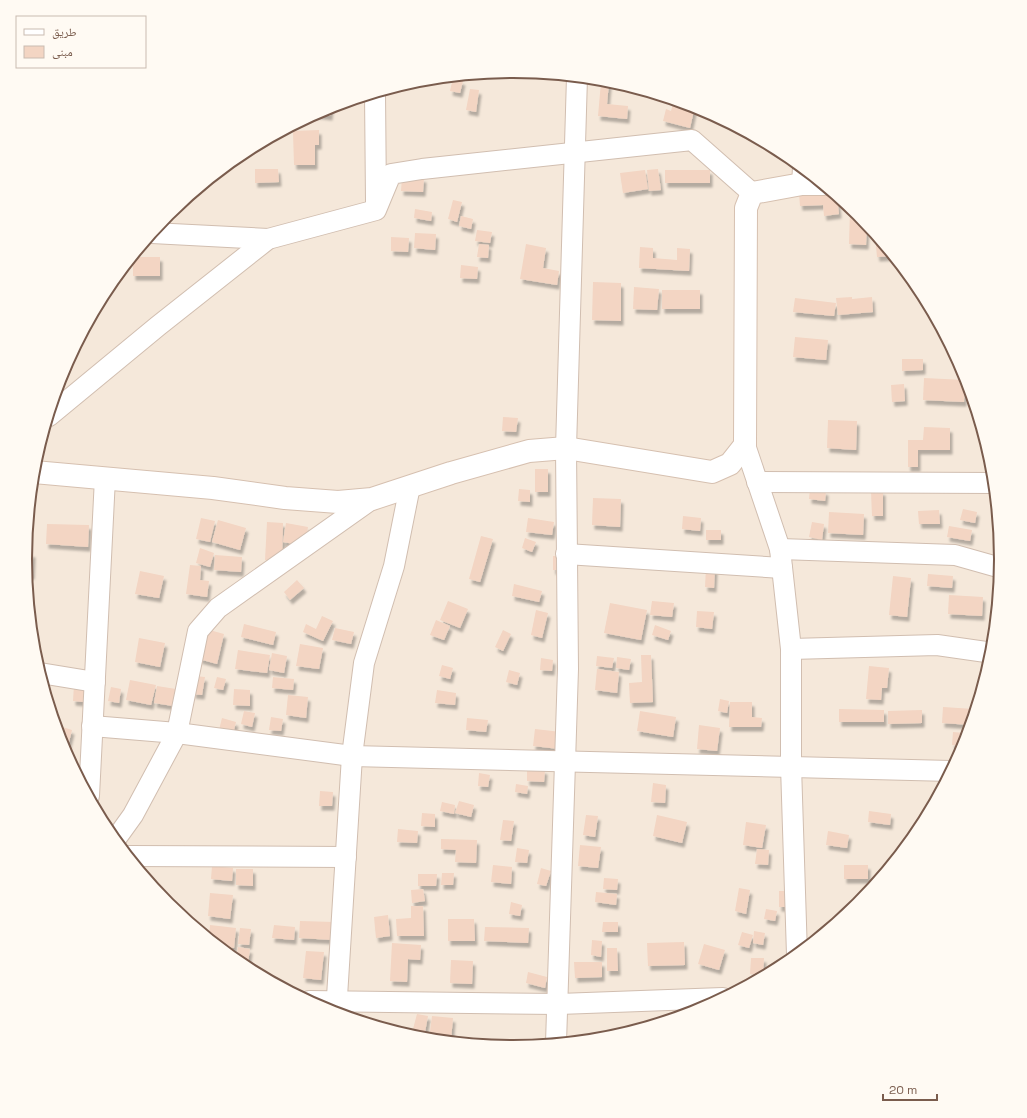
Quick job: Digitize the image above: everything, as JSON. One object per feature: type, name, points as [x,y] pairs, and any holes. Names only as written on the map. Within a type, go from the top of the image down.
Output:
[{"type":"street","points":[[556,1038],[568,669],[566,448],[577,82]]},
{"type":"street","points":[[375,98],[376,210]]},
{"type":"street","points":[[376,210],[391,174],[575,152],[692,140],[752,193]]},
{"type":"street","points":[[797,948],[791,766],[791,649],[781,559],[745,445],[746,208],[752,193],[803,176]]},
{"type":"street","points":[[159,233],[268,239],[376,210]]},
{"type":"street","points":[[56,410],[158,326],[268,239]]},
{"type":"street","points":[[40,472],[213,488],[285,498],[338,502],[372,499],[410,486],[529,451],[566,448],[712,472],[730,464],[745,445]]},
{"type":"street","points":[[89,786],[105,478]]},
{"type":"street","points":[[757,482],[989,483]]},
{"type":"street","points":[[336,1007],[352,756],[364,663],[394,566],[410,486]]},
{"type":"street","points":[[119,835],[133,815],[177,733],[198,631],[218,608],[372,499]]},
{"type":"street","points":[[566,554],[781,559],[954,555],[995,566]]},
{"type":"street","points":[[791,649],[937,645],[986,652]]},
{"type":"street","points":[[46,674],[95,682]]},
{"type":"street","points":[[92,726],[177,733],[352,756],[565,760],[946,771]]},
{"type":"street","points":[[135,856],[346,857]]},
{"type":"street","points":[[340,1008],[558,1004],[710,998]]},
{"type":"shaded area","points":[[482,79],[545,79],[607,87],[638,94],[698,114],[726,127],[754,142],[807,177],[831,197],[876,242],[914,291],[930,318],[945,346],[969,404],[979,434],[991,496],[995,559],[994,590],[991,622],[979,684],[958,743],[945,772],[914,827],[895,852],[876,876],[831,921],[807,941],[754,976],[698,1004],[668,1015],[638,1024],[576,1036],[514,1040],[482,1039],[420,1031],[389,1024],[329,1004],[301,991],[273,976],[220,941],[196,921],[151,876],[113,827],[97,800],[82,772],[58,714],[48,684],[36,622],[32,559],[33,528],[36,496],[48,434],[69,375],[82,346],[113,291],[132,266],[151,242],[196,197],[220,177],[273,142],[329,114],[359,103],[389,94],[451,82]]},
{"type":"building","points":[[463,81],[460,93],[450,91],[452,82]]},
{"type":"building","points":[[601,86],[609,87],[607,104],[628,106],[627,119],[598,116]]},
{"type":"building","points":[[470,89],[479,90],[476,112],[466,110]]},
{"type":"building","points":[[673,105],[694,112],[690,128],[663,121],[666,109],[671,111]]},
{"type":"building","points":[[319,130],[319,145],[315,145],[315,165],[294,165],[294,131]]},
{"type":"building","points":[[255,169],[278,169],[279,182],[255,183]]},
{"type":"building","points":[[658,169],[661,190],[649,191],[647,170]]},
{"type":"building","points":[[645,170],[648,189],[623,193],[620,173]]},
{"type":"building","points":[[665,170],[710,170],[710,183],[665,183]]},
{"type":"building","points":[[402,177],[424,178],[423,192],[401,191]]},
{"type":"building","points":[[824,191],[838,204],[839,214],[824,216],[823,205],[800,206],[799,193]]},
{"type":"building","points":[[453,200],[462,202],[457,222],[448,219]]},
{"type":"building","points":[[415,209],[432,212],[431,221],[414,218]]},
{"type":"building","points":[[850,215],[867,232],[866,245],[849,244]]},
{"type":"building","points":[[461,216],[473,219],[471,229],[459,226]]},
{"type":"building","points":[[477,230],[492,232],[490,243],[475,241]]},
{"type":"building","points":[[415,233],[436,234],[435,250],[414,248]]},
{"type":"building","points":[[391,237],[409,238],[408,252],[391,251]]},
{"type":"building","points":[[876,242],[887,256],[877,257]]},
{"type":"building","points":[[479,244],[489,245],[488,258],[477,257]]},
{"type":"building","points":[[526,244],[546,248],[543,268],[559,271],[557,285],[520,279]]},
{"type":"building","points":[[640,247],[653,248],[653,258],[677,260],[677,248],[690,249],[689,271],[639,268]]},
{"type":"building","points":[[139,257],[160,257],[160,276],[133,276],[133,265]]},
{"type":"building","points":[[461,265],[478,267],[477,279],[460,278]]},
{"type":"building","points":[[593,282],[621,283],[621,321],[592,320]]},
{"type":"building","points":[[634,287],[659,289],[657,310],[633,309]]},
{"type":"building","points":[[662,290],[700,290],[700,309],[662,309]]},
{"type":"building","points":[[852,297],[852,299],[872,297],[873,312],[838,315],[836,298]]},
{"type":"building","points":[[795,298],[836,303],[834,316],[793,312]]},
{"type":"building","points":[[795,337],[828,340],[826,360],[793,357]]},
{"type":"building","points":[[902,359],[923,359],[923,370],[902,371]]},
{"type":"building","points":[[924,378],[960,380],[964,392],[964,402],[923,400]]},
{"type":"building","points":[[904,384],[905,401],[892,402],[891,385]]},
{"type":"building","points":[[503,417],[518,418],[516,432],[502,431]]},
{"type":"building","points":[[828,420],[857,421],[856,450],[827,448]]},
{"type":"building","points":[[924,427],[950,428],[950,450],[918,450],[918,467],[908,467],[908,440],[923,440]]},
{"type":"building","points":[[535,469],[548,469],[548,492],[535,492]]},
{"type":"building","points":[[519,489],[530,490],[530,502],[518,501]]},
{"type":"building","points":[[810,489],[826,491],[825,501],[809,499]]},
{"type":"building","points":[[871,491],[883,491],[883,516],[872,516]]},
{"type":"building","points":[[593,498],[621,499],[620,527],[592,525]]},
{"type":"building","points":[[963,509],[977,512],[975,523],[960,520]]},
{"type":"building","points":[[939,510],[940,524],[919,524],[918,511]]},
{"type":"building","points":[[829,512],[864,514],[863,535],[828,533]]},
{"type":"building","points":[[683,516],[701,518],[700,531],[682,529]]},
{"type":"building","points":[[201,518],[215,521],[210,542],[196,539]]},
{"type":"building","points":[[528,518],[554,522],[552,535],[526,532]]},
{"type":"building","points":[[218,520],[246,528],[240,550],[212,542]]},
{"type":"building","points":[[267,522],[283,523],[282,561],[265,560]]},
{"type":"building","points":[[812,522],[824,524],[822,540],[809,537]]},
{"type":"building","points":[[286,523],[308,527],[305,546],[283,542]]},
{"type":"building","points":[[47,524],[89,525],[88,547],[46,544]]},
{"type":"building","points":[[949,526],[972,530],[970,541],[947,537]]},
{"type":"building","points":[[706,530],[721,530],[721,540],[706,540]]},
{"type":"building","points":[[481,536],[493,539],[480,582],[469,579]]},
{"type":"building","points":[[525,538],[536,542],[532,552],[522,548]]},
{"type":"building","points":[[200,548],[214,553],[210,567],[196,563]]},
{"type":"building","points":[[215,555],[242,557],[241,572],[214,570]]},
{"type":"building","points":[[553,556],[563,556],[563,570],[553,570]]},
{"type":"building","points":[[190,565],[201,566],[200,580],[209,581],[207,597],[186,594]]},
{"type":"building","points":[[706,568],[715,568],[714,588],[705,587]]},
{"type":"building","points":[[140,571],[164,576],[159,598],[135,594]]},
{"type":"building","points":[[928,574],[953,576],[952,588],[927,586]]},
{"type":"building","points":[[893,576],[911,578],[907,617],[889,615]]},
{"type":"building","points":[[297,580],[304,588],[290,600],[284,592]]},
{"type":"building","points":[[514,584],[542,591],[539,602],[512,596]]},
{"type":"building","points":[[949,595],[983,597],[982,616],[948,614]]},
{"type":"building","points":[[448,601],[468,609],[460,628],[440,620]]},
{"type":"building","points":[[652,601],[674,603],[672,617],[650,615]]},
{"type":"building","points":[[610,603],[647,610],[641,640],[604,633]]},
{"type":"building","points":[[536,610],[548,613],[542,638],[531,635]]},
{"type":"building","points":[[697,611],[714,612],[712,629],[696,627]]},
{"type":"building","points":[[322,616],[333,621],[323,641],[303,632],[306,624],[316,629]]},
{"type":"building","points":[[436,620],[450,626],[444,640],[430,635]]},
{"type":"building","points":[[244,624],[276,632],[273,645],[241,637]]},
{"type":"building","points":[[655,625],[671,631],[668,640],[652,635]]},
{"type":"building","points":[[335,628],[354,632],[351,644],[332,640]]},
{"type":"building","points":[[206,629],[224,634],[217,664],[199,659]]},
{"type":"building","points":[[503,630],[511,634],[503,651],[495,647]]},
{"type":"building","points":[[139,638],[165,643],[160,667],[135,662]]},
{"type":"building","points":[[300,644],[323,648],[319,669],[296,666]]},
{"type":"building","points":[[238,650],[270,655],[267,673],[235,669]]},
{"type":"building","points":[[272,653],[287,656],[284,673],[269,670]]},
{"type":"building","points":[[641,655],[651,655],[653,702],[630,703],[629,683],[642,682]]},
{"type":"building","points":[[597,656],[614,658],[612,668],[596,666]]},
{"type":"building","points":[[617,657],[631,659],[629,670],[616,668]]},
{"type":"building","points":[[541,658],[553,660],[552,671],[540,670]]},
{"type":"building","points":[[442,665],[453,668],[450,679],[439,676]]},
{"type":"building","points":[[869,666],[889,668],[887,688],[882,688],[881,700],[866,699]]},
{"type":"building","points":[[597,669],[619,672],[617,693],[595,690]]},
{"type":"building","points":[[509,670],[520,673],[517,685],[506,682]]},
{"type":"building","points":[[195,676],[205,677],[202,695],[193,694]]},
{"type":"building","points":[[217,677],[226,679],[223,690],[214,688]]},
{"type":"building","points":[[273,677],[294,679],[293,690],[272,688]]},
{"type":"building","points":[[130,680],[156,685],[151,705],[126,700]]},
{"type":"building","points":[[74,685],[85,686],[83,702],[73,701]]},
{"type":"building","points":[[157,686],[176,689],[173,706],[154,703]]},
{"type":"building","points":[[111,687],[121,689],[119,703],[108,701]]},
{"type":"building","points":[[234,689],[250,690],[250,706],[233,705]]},
{"type":"building","points":[[437,690],[456,693],[455,705],[435,703]]},
{"type":"building","points":[[288,695],[308,697],[306,718],[286,715]]},
{"type":"building","points":[[720,699],[729,701],[727,713],[718,711]]},
{"type":"building","points":[[730,702],[752,702],[752,717],[762,718],[761,727],[729,727]]},
{"type":"building","points":[[943,707],[971,709],[965,725],[942,723]]},
{"type":"building","points":[[839,709],[884,710],[884,722],[839,722]]},
{"type":"building","points":[[922,710],[922,723],[888,724],[888,711]]},
{"type":"building","points":[[244,711],[255,713],[252,727],[241,724]]},
{"type":"building","points":[[640,711],[676,717],[673,737],[637,731]]},
{"type":"building","points":[[271,717],[283,719],[281,731],[269,730]]},
{"type":"building","points":[[222,718],[236,722],[233,734],[219,730]]},
{"type":"building","points":[[467,718],[488,720],[486,732],[466,730]]},
{"type":"building","points":[[699,725],[720,728],[717,751],[697,749]]},
{"type":"building","points":[[63,727],[72,730],[69,743]]},
{"type":"building","points":[[535,729],[561,732],[559,749],[533,746]]},
{"type":"building","points":[[953,732],[962,733],[957,745],[952,745]]},
{"type":"building","points":[[527,768],[545,770],[544,782],[527,781]]},
{"type":"building","points":[[479,773],[490,775],[488,787],[478,786]]},
{"type":"building","points":[[653,783],[666,785],[665,803],[651,802]]},
{"type":"building","points":[[516,784],[528,786],[527,794],[515,792]]},
{"type":"building","points":[[320,791],[333,792],[332,806],[319,806]]},
{"type":"building","points":[[459,801],[474,805],[471,817],[455,813]]},
{"type":"building","points":[[442,802],[455,805],[454,814],[440,811]]},
{"type":"building","points":[[869,811],[891,814],[890,825],[868,822]]},
{"type":"building","points":[[422,813],[435,814],[435,827],[421,826]]},
{"type":"building","points":[[586,815],[598,816],[595,837],[583,835]]},
{"type":"building","points":[[657,815],[687,822],[682,843],[653,836]]},
{"type":"building","points":[[503,820],[514,821],[511,841],[500,840]]},
{"type":"building","points":[[746,822],[766,825],[762,848],[743,845]]},
{"type":"building","points":[[398,829],[418,831],[417,843],[397,842]]},
{"type":"building","points":[[828,831],[849,835],[847,848],[826,845]]},
{"type":"building","points":[[441,839],[477,840],[476,863],[455,862],[456,850],[441,849]]},
{"type":"building","points":[[580,845],[601,847],[598,868],[578,866]]},
{"type":"building","points":[[517,848],[529,850],[527,863],[515,862]]},
{"type":"building","points":[[757,849],[769,850],[768,865],[755,864]]},
{"type":"building","points":[[493,865],[512,867],[511,884],[491,882]]},
{"type":"building","points":[[844,865],[868,865],[868,879],[844,879]]},
{"type":"building","points":[[212,866],[233,868],[232,881],[211,879]]},
{"type":"building","points":[[541,868],[551,871],[546,886],[537,884]]},
{"type":"building","points":[[236,869],[253,869],[253,886],[236,885]]},
{"type":"building","points":[[442,873],[454,873],[453,885],[441,885]]},
{"type":"building","points":[[418,874],[437,874],[436,886],[418,886]]},
{"type":"building","points":[[604,878],[618,879],[617,890],[603,889]]},
{"type":"building","points":[[739,888],[750,890],[746,914],[735,911]]},
{"type":"building","points":[[423,889],[425,901],[412,903],[411,890]]},
{"type":"building","points":[[779,891],[791,891],[791,907],[779,907]]},
{"type":"building","points":[[596,892],[617,894],[616,905],[595,902]]},
{"type":"building","points":[[210,893],[233,895],[230,919],[208,916]]},
{"type":"building","points":[[511,902],[522,905],[520,916],[509,914]]},
{"type":"building","points":[[411,906],[423,906],[424,936],[397,936],[396,919],[411,918]]},
{"type":"building","points":[[766,909],[777,911],[775,921],[764,919]]},
{"type":"building","points":[[388,915],[390,936],[376,938],[374,917]]},
{"type":"building","points":[[448,919],[474,919],[475,941],[448,941]]},
{"type":"building","points":[[300,921],[334,922],[333,940],[299,938]]},
{"type":"building","points":[[603,922],[618,922],[618,932],[602,932]]},
{"type":"building","points":[[210,925],[236,928],[234,948],[229,947],[209,932]]},
{"type":"building","points":[[274,925],[295,927],[294,940],[272,938]]},
{"type":"building","points":[[485,927],[529,928],[528,943],[484,941]]},
{"type":"building","points":[[240,928],[251,929],[249,945],[238,944]]},
{"type":"building","points":[[754,931],[765,933],[763,945],[753,943]]},
{"type":"building","points":[[742,932],[753,935],[749,948],[738,945]]},
{"type":"building","points":[[592,940],[602,941],[601,957],[591,955]]},
{"type":"building","points":[[684,942],[685,965],[648,966],[647,943]]},
{"type":"building","points":[[392,943],[421,945],[420,960],[408,959],[407,982],[390,981]]},
{"type":"building","points":[[704,944],[725,950],[719,970],[698,964]]},
{"type":"building","points":[[238,947],[250,949],[248,960],[246,959],[237,953]]},
{"type":"building","points":[[607,948],[617,948],[618,971],[607,971]]},
{"type":"building","points":[[306,951],[324,952],[321,980],[303,978]]},
{"type":"building","points":[[751,958],[764,958],[763,970],[756,974],[750,974]]},
{"type":"building","points":[[451,960],[473,961],[472,984],[450,983]]},
{"type":"building","points":[[574,962],[602,962],[602,977],[575,978]]},
{"type":"building","points":[[528,972],[547,977],[545,988],[526,983]]},
{"type":"building","points":[[417,1014],[428,1016],[425,1032],[413,1029]]},
{"type":"building","points":[[432,1016],[453,1018],[451,1036],[430,1033]]}]
